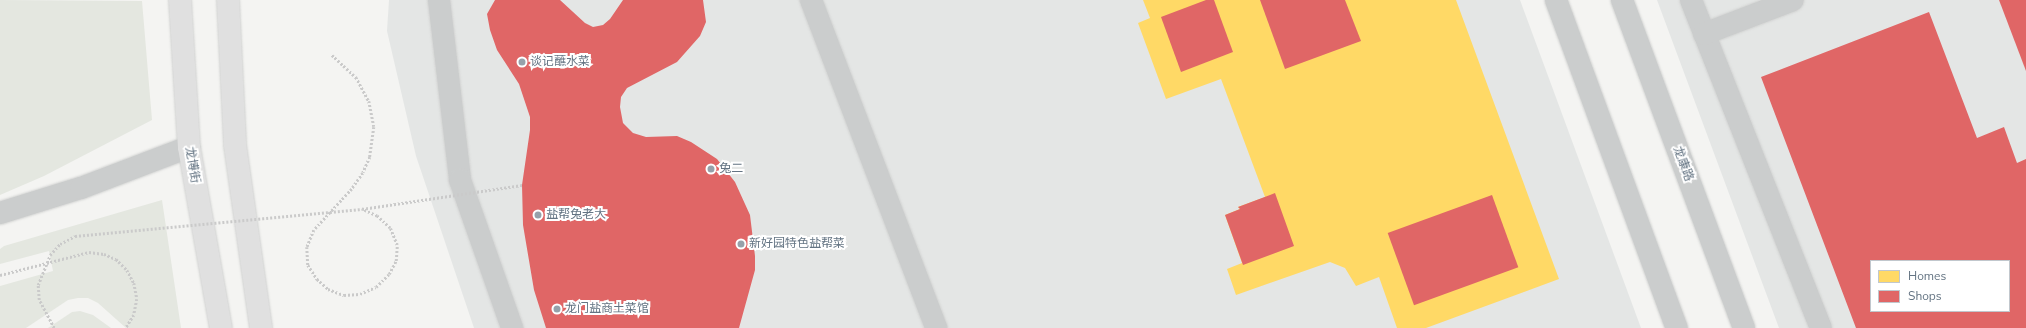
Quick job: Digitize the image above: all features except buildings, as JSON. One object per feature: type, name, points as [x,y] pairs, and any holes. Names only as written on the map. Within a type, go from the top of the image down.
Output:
[{"type":"main road","name":"龙博街","points":[[180,0],[188,147],[221,328]]},
{"type":"main road","points":[[228,0],[236,145],[261,328]]},
{"type":"street","points":[[439,0],[460,180],[512,328]]},
{"type":"street","points":[[811,0],[936,328]]},
{"type":"street","points":[[1556,0],[1677,328]]},
{"type":"street","name":"龙康路","points":[[1622,0],[1744,328]]},
{"type":"street","points":[[1691,0],[1821,328]]},
{"type":"street","points":[[1704,34],[1793,0]]},
{"type":"street","points":[[0,213],[81,188],[188,147]]},
{"type":"path","points":[[332,55],[346,66],[363,88],[369,101],[374,127],[370,157],[363,173],[352,189],[314,230],[307,247],[308,265],[317,279],[328,289],[344,295],[360,294],[376,287],[389,274],[396,260],[397,245],[390,228],[377,216],[362,209]]},
{"type":"path","points":[[54,328],[39,300],[38,285],[50,254],[60,244],[75,236],[362,209],[522,185]]},
{"type":"path","points":[[0,274],[89,252],[104,254],[116,259],[127,270],[134,284],[137,299],[134,315],[126,328]]},
{"type":"shaded area","points":[[0,0],[142,1],[152,120],[44,176],[0,195]]},
{"type":"shaded area","points":[[389,0],[1520,0],[1641,328],[474,328],[416,156],[387,31]]},
{"type":"shaded area","points":[[1657,0],[2026,0],[2026,328],[1779,328]]},
{"type":"shaded area","points":[[162,200],[181,328],[126,328],[98,303],[88,298],[78,298],[68,300],[26,328],[0,328],[0,286],[53,271],[49,251],[0,264],[0,249],[4,246]]},
{"type":"shaded area","points":[[80,311],[93,315],[111,328],[48,328],[72,312]]},
{"type":"place","name":"谈记蘸水菜","points":[[522,62]]},
{"type":"place","name":"兔二","points":[[711,169]]},
{"type":"place","name":"盐帮兔老大","points":[[538,215]]},
{"type":"place","name":"新好园特色盐帮菜","points":[[741,244]]},
{"type":"place","name":"龙门盐商土菜馆","points":[[557,309]]}]
